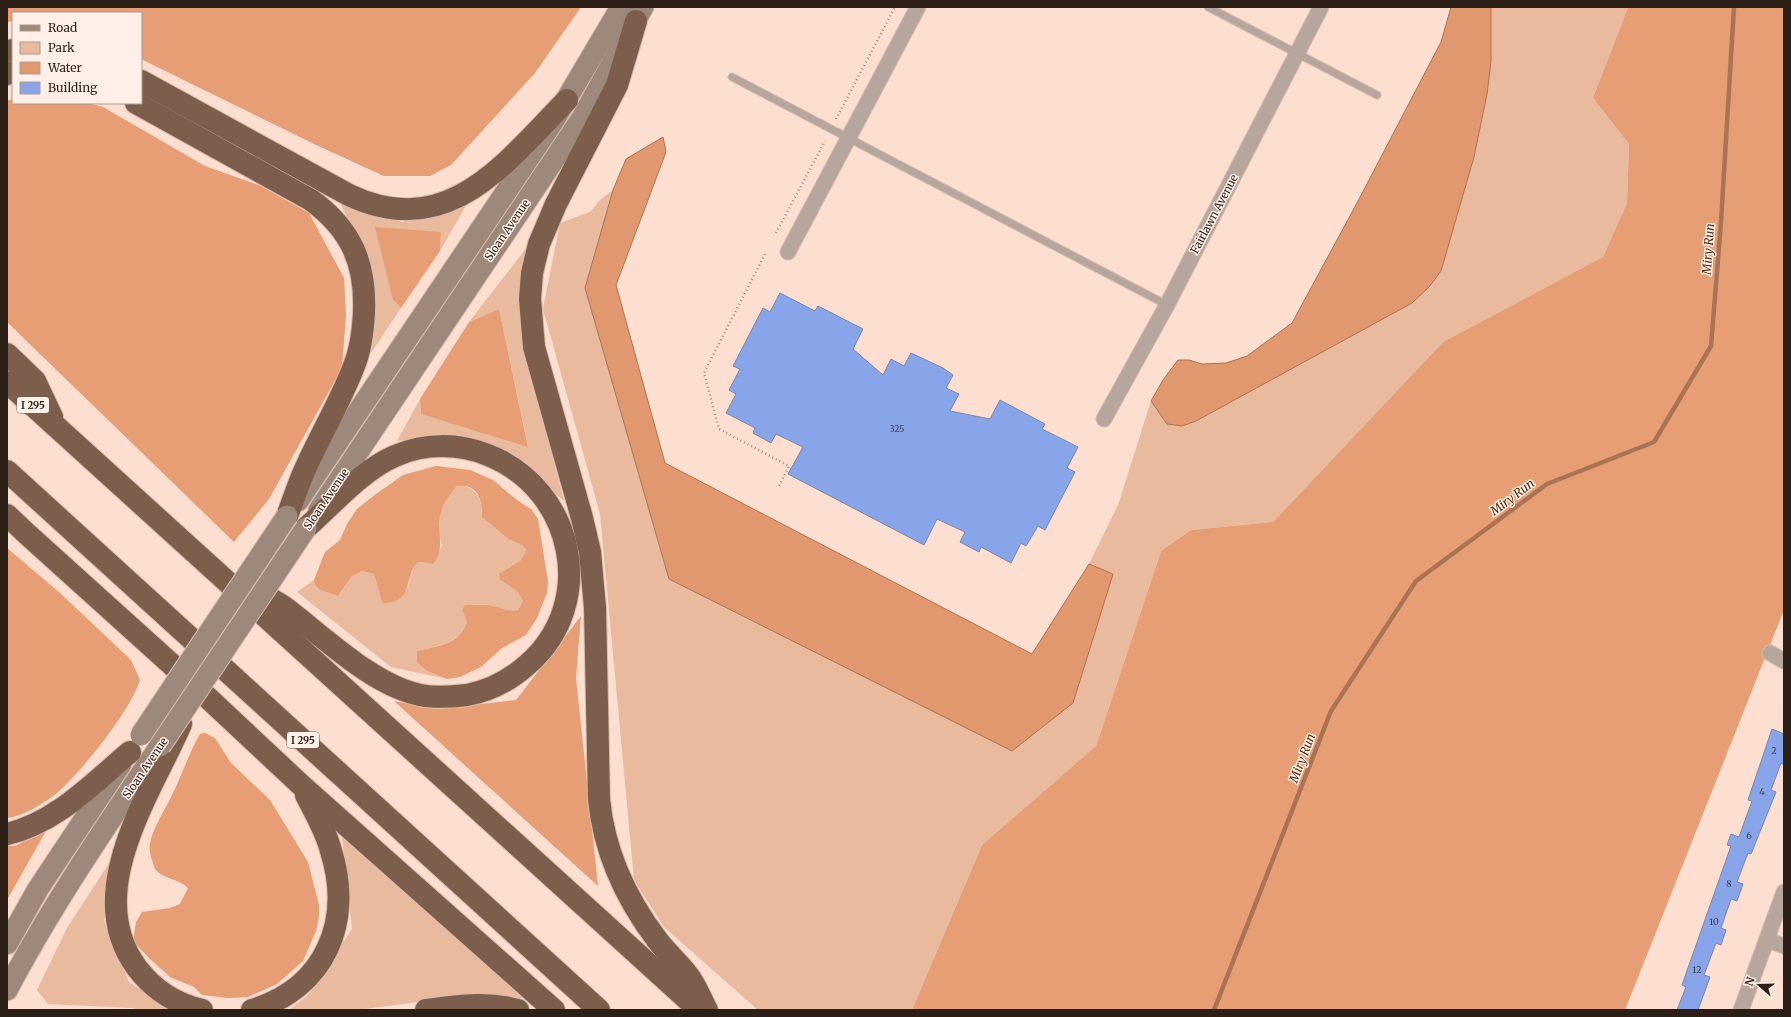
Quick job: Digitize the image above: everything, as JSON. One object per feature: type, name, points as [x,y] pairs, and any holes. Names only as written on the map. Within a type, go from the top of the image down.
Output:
[{"type":"highway","points":[[634,12],[617,85],[556,204],[539,244],[532,273],[530,314],[534,347],[582,518],[590,552],[594,608],[599,799],[607,846],[621,880],[639,914],[659,943],[689,976],[707,1010]]},
{"type":"highway","points":[[142,82],[349,195],[372,204],[397,210],[436,205],[450,200],[481,184],[502,166],[567,100]]},
{"type":"highway","points":[[138,104],[322,207],[339,225],[356,254],[362,274],[364,298],[363,324],[359,351],[340,399],[306,466],[287,516]]},
{"type":"highway","points":[[7,354],[35,381],[58,428]]},
{"type":"highway","name":"I 295","points":[[7,382],[699,1010]]},
{"type":"highway","points":[[217,571],[282,605],[372,673],[406,691],[428,696],[453,696],[474,693],[495,686],[514,676],[532,661],[546,643],[563,610],[568,578],[568,555],[561,528],[551,507],[536,486],[517,470],[484,453],[462,448],[439,446],[418,449],[395,456],[369,472],[306,528]]},
{"type":"highway","name":"I 295","points":[[7,471],[599,1010]]},
{"type":"highway","points":[[7,515],[191,682],[300,785],[554,1010]]},
{"type":"highway","points":[[7,519],[27,534]]},
{"type":"highway","points":[[191,701],[164,749],[125,848],[117,882],[116,914],[124,944],[130,958],[144,977],[168,997],[182,1004],[202,1010]]},
{"type":"highway","points":[[7,834],[30,827],[54,814],[136,743]]},
{"type":"highway","points":[[252,1010],[281,998],[306,979],[326,953],[337,919],[339,890],[334,859],[322,828],[300,785]]},
{"type":"highway","points":[[426,1010],[481,1004],[504,1006],[518,1010]]},
{"type":"main road","name":"Sloan Avenue","points":[[7,944],[42,883],[287,516],[567,100],[634,12]]},
{"type":"main road","name":"Sloan Avenue","points":[[191,701],[582,118],[634,12]]},
{"type":"main road","name":"Sloan Avenue","points":[[7,990],[71,878],[164,749]]},
{"type":"street","points":[[788,252],[918,7]]},
{"type":"street","name":"Fairlawn Avenue","points":[[1104,419],[1166,305],[1298,54],[1321,7]]},
{"type":"street","points":[[1770,653],[1784,661]]},
{"type":"street","points":[[1741,1010],[1784,892]]},
{"type":"street","points":[[1767,940],[1784,946]]},
{"type":"lane","points":[[1208,7],[1377,95]]},
{"type":"lane","points":[[732,77],[1166,305]]},
{"type":"path","points":[[836,120],[896,7]]},
{"type":"path","points":[[776,233],[825,142]]},
{"type":"path","points":[[765,254],[704,373],[719,429],[789,466],[778,488]]},
{"type":"green space","points":[[1491,7],[1628,7],[1593,98],[1629,144],[1627,203],[1603,257],[1443,342],[1273,522],[1191,530],[1161,551],[1096,746],[982,845],[912,1010],[758,1010],[664,927],[634,880],[600,514],[543,309],[560,223],[590,212],[600,200],[613,190],[585,288],[669,579],[1012,751],[1113,574],[1089,564],[1118,505],[1151,401],[1167,424],[1182,426],[1196,421],[1412,302],[1429,287],[1458,213],[1474,157],[1487,94],[1491,61]]},
{"type":"green space","points":[[339,200],[402,222],[468,202],[440,251],[441,232],[393,300],[401,308],[371,353],[372,280]]},
{"type":"green space","points":[[531,242],[519,290],[531,374],[564,501],[506,454],[448,436],[397,441],[420,399],[421,414],[528,446],[499,309],[469,322]]},
{"type":"green space","points":[[463,485],[479,497],[482,517],[508,539],[522,545],[526,550],[520,561],[500,580],[517,591],[523,601],[518,610],[512,611],[489,605],[462,610],[467,622],[463,630],[453,640],[417,651],[427,671],[447,679],[391,667],[297,592],[314,580],[315,585],[338,596],[351,577],[362,571],[374,574],[382,603],[408,587],[414,566],[418,562],[433,564],[442,546],[439,533],[440,514],[448,496],[457,486]]},
{"type":"green space","points":[[342,837],[524,997],[519,999],[473,995],[357,1010],[289,1010],[307,996],[352,929]]},
{"type":"green space","points":[[115,854],[104,921],[129,982],[170,1010],[140,1010],[132,1008],[48,1004],[37,990],[67,928]]},
{"type":"shaded area","points":[[7,7],[581,7],[535,73],[451,165],[430,176],[384,176],[314,144],[142,59],[142,12],[12,12],[12,21],[7,22]]},
{"type":"shaded area","points":[[1628,7],[1784,7],[1784,610],[1625,1010],[912,1010],[982,845],[1096,746],[1161,551],[1191,530],[1273,522],[1443,342],[1603,257],[1627,203],[1629,144],[1593,98]]},
{"type":"shaded area","points":[[12,99],[12,104],[92,104],[103,107],[205,166],[261,186],[309,213],[344,278],[346,315],[342,368],[269,499],[234,542],[7,322],[7,101]]},
{"type":"shaded area","points":[[375,227],[441,232],[440,251],[401,308],[393,300]]},
{"type":"shaded area","points":[[499,309],[528,447],[421,414],[420,399],[469,322]]},
{"type":"shaded area","points":[[436,466],[470,470],[493,480],[517,500],[532,510],[538,519],[548,581],[547,593],[537,618],[526,635],[502,648],[481,667],[460,677],[447,679],[427,671],[417,662],[417,651],[440,646],[458,636],[467,622],[462,610],[465,605],[489,605],[512,611],[518,610],[523,601],[517,591],[500,580],[499,574],[520,561],[526,550],[522,545],[508,539],[482,517],[480,499],[475,490],[464,486],[457,486],[450,495],[441,513],[439,526],[440,545],[437,557],[433,564],[418,562],[411,574],[404,594],[399,599],[392,602],[382,603],[374,574],[362,571],[351,577],[338,596],[319,589],[315,585],[314,580],[325,552],[340,540],[347,524],[357,509],[403,475]]},
{"type":"shaded area","points":[[7,548],[60,593],[131,660],[140,680],[135,693],[116,723],[80,770],[58,792],[41,804],[20,815],[7,818]]},
{"type":"shaded area","points":[[581,616],[576,678],[598,886],[394,701],[436,709],[516,700]]},
{"type":"shaded area","points":[[205,733],[215,738],[231,763],[270,800],[308,862],[319,905],[319,917],[316,931],[303,961],[277,984],[248,997],[228,998],[202,995],[194,987],[170,977],[133,941],[136,922],[142,912],[170,908],[180,904],[188,888],[156,870],[151,857],[150,846],[151,838],[156,826],[174,791],[188,758],[200,734]]},
{"type":"shaded area","points":[[46,831],[7,900],[7,846],[15,846]]},
{"type":"water","points":[[1451,7],[1491,7],[1491,61],[1487,94],[1474,157],[1441,271],[1429,287],[1412,303],[1196,421],[1182,426],[1167,424],[1151,401],[1163,380],[1178,360],[1189,360],[1202,364],[1226,363],[1247,356],[1292,323],[1357,203],[1441,42]]},
{"type":"water","points":[[663,137],[666,152],[616,285],[665,463],[1032,654],[1089,564],[1113,574],[1073,703],[1012,751],[669,579],[585,288],[613,190],[626,159]]},
{"type":"building","points":[[780,293],[815,311],[818,306],[863,329],[853,349],[883,375],[891,359],[904,366],[911,353],[943,368],[953,375],[946,388],[959,394],[950,411],[990,419],[1000,400],[1045,424],[1042,429],[1078,447],[1067,468],[1075,472],[1045,530],[1038,526],[1026,546],[1021,543],[1011,563],[981,547],[979,552],[960,542],[965,532],[937,519],[924,545],[788,474],[803,447],[776,434],[771,443],[753,433],[755,428],[726,413],[736,394],[729,390],[740,369],[733,366],[763,308],[770,312]]},
{"type":"building","points":[[1772,729],[1784,734],[1784,765],[1781,763],[1771,790],[1776,792],[1751,854],[1748,853],[1737,882],[1743,884],[1737,901],[1731,899],[1721,928],[1726,930],[1721,945],[1716,943],[1704,975],[1710,977],[1698,1010],[1677,1010],[1686,987],[1682,985],[1731,846],[1727,845],[1731,834],[1739,837],[1752,801],[1748,800]]},
{"type":"waterway","name":"Miry Run","points":[[1214,1010],[1331,711],[1416,581],[1547,484],[1654,442],[1711,346],[1721,222],[1734,7]]}]
